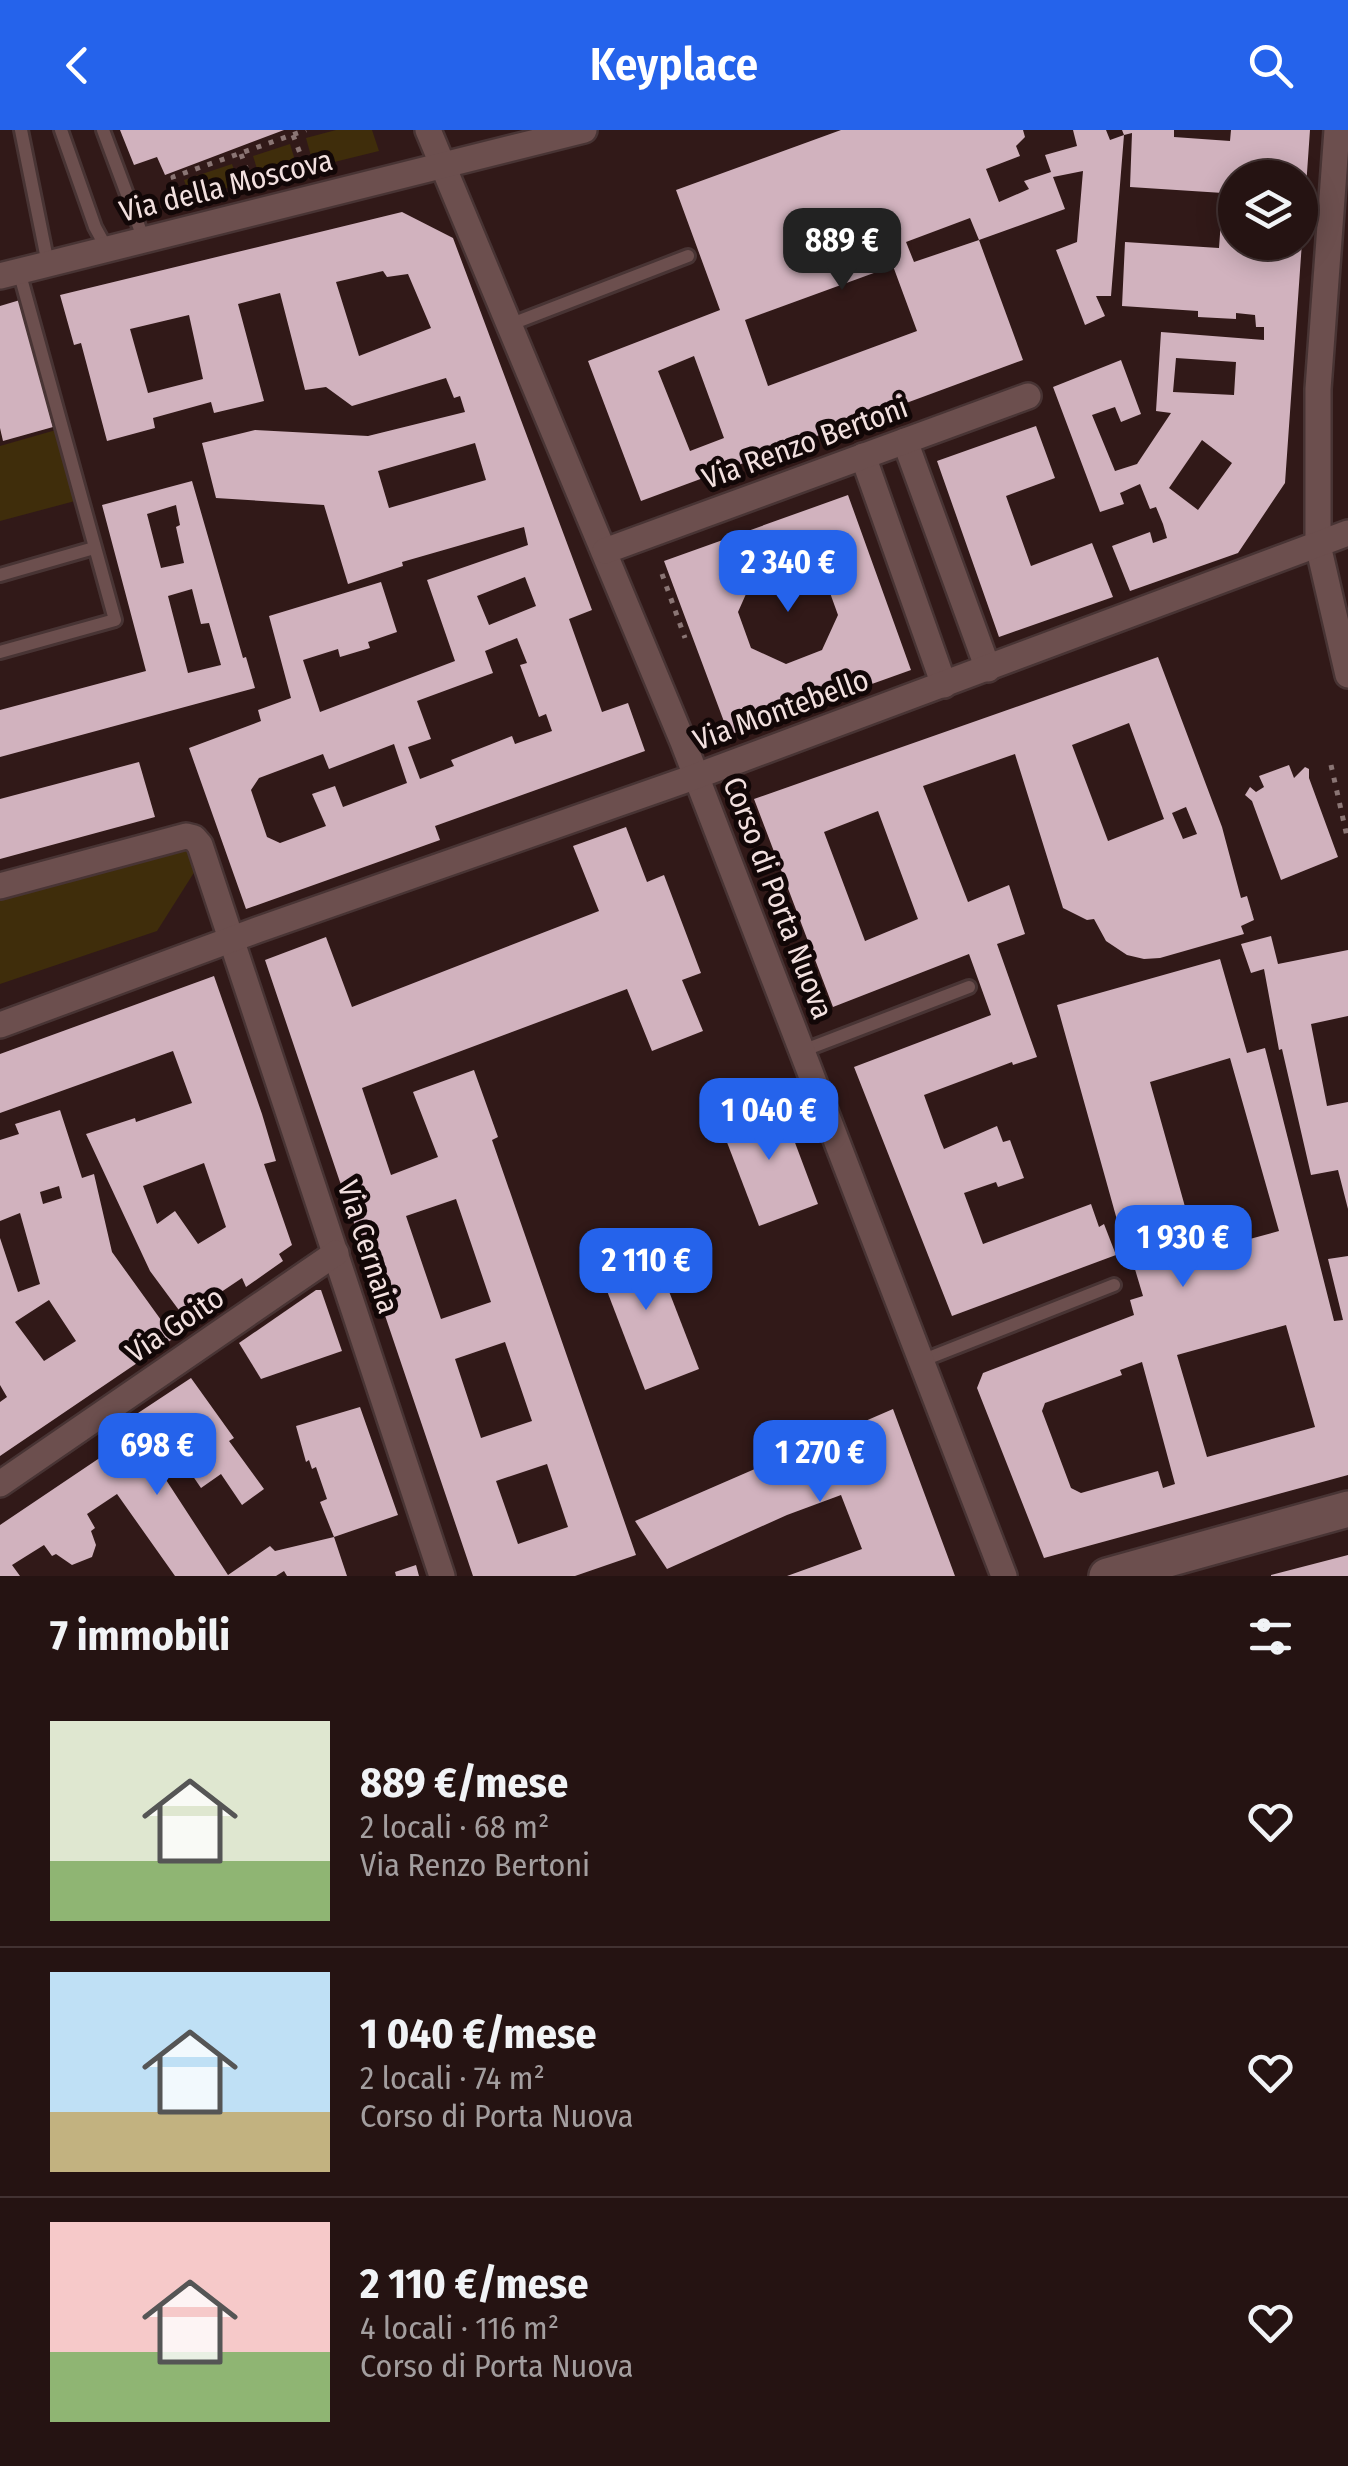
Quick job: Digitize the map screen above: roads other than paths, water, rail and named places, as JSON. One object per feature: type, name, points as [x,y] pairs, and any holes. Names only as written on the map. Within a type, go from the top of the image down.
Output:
[{"type":"street","points":[[428,130],[442,165]]},
{"type":"street","name":"Via della Moscova","points":[[10,273],[584,130]]},
{"type":"street","points":[[1336,130],[1318,389],[1318,544],[1348,674]]},
{"type":"street","name":"Corso di Porta Nuova","points":[[442,165],[697,776],[1004,1576]]},
{"type":"street","name":"Via Renzo Bertoni","points":[[605,551],[1028,396]]},
{"type":"street","points":[[905,441],[988,669]]},
{"type":"street","points":[[863,456],[944,685]]},
{"type":"street","name":"Via Montebello","points":[[0,1025],[232,938],[697,776],[1348,532]]},
{"type":"street","name":"Via Cernaia","points":[[0,886],[186,836],[200,844],[442,1576]]},
{"type":"street","name":"Via Goito","points":[[0,1484],[336,1253]]},
{"type":"street","points":[[1107,1576],[1348,1509]]},
{"type":"lane","points":[[21,130],[48,264]]},
{"type":"lane","points":[[61,130],[106,249]]},
{"type":"lane","points":[[102,130],[144,240]]},
{"type":"lane","points":[[510,325],[688,256]]},
{"type":"lane","points":[[0,652],[115,620],[10,273]]},
{"type":"lane","points":[[0,574],[94,548]]},
{"type":"lane","name":"Corso di Porta Nuova","points":[[802,1051],[968,987]]},
{"type":"lane","points":[[922,1361],[1114,1285]]}]
